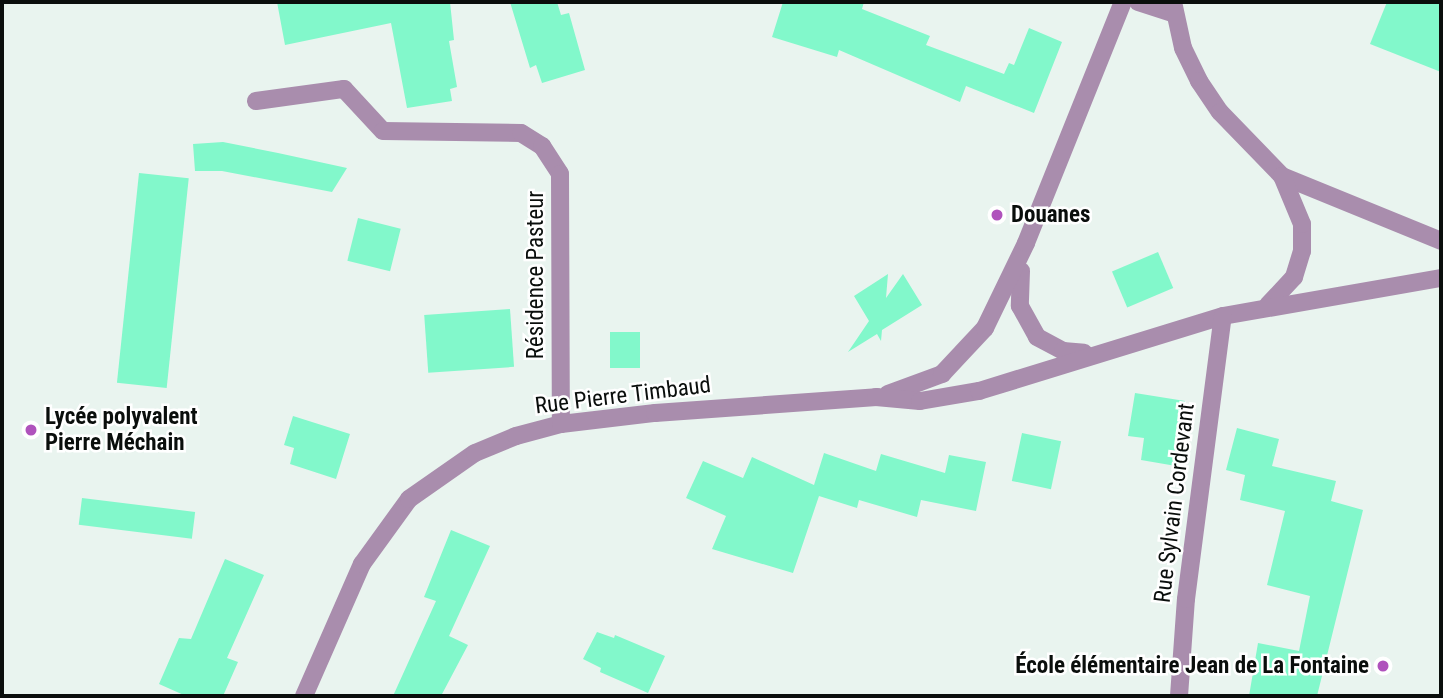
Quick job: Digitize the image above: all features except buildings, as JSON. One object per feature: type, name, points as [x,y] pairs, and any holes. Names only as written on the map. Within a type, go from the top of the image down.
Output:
[{"type":"street","name":"Rue Pierre Timbaud","points":[[304,696],[362,564],[409,499],[475,453],[561,424],[876,397],[917,387],[962,358],[985,328],[1026,243],[1123,2]]},
{"type":"street","points":[[1138,2],[1174,8],[1183,48],[1199,81],[1229,122],[1282,176],[1302,224],[1303,251],[1294,277],[1268,305]]},
{"type":"street","name":"Résidence Pasteur","points":[[256,101],[344,89],[383,131],[521,133],[542,146],[560,174],[561,424]]},
{"type":"street","points":[[1282,176],[1441,242]]},
{"type":"street","points":[[1026,243],[1018,288],[1025,321],[1050,345],[1093,354]]},
{"type":"street","name":"Rue Pierre Timbaud","points":[[876,397],[920,401],[979,391],[1223,316],[1268,305],[1441,278]]},
{"type":"street","name":"Rue Sylvain Cordevant","points":[[1179,696],[1186,599],[1223,316]]},
{"type":"place","name":"Douanes","points":[[997,215]]},
{"type":"place","name":"Lycée polyvalent Pierre Méchain","points":[[31,430]]},
{"type":"place","name":"École élémentaire Jean de La Fontaine","points":[[1383,666]]}]
